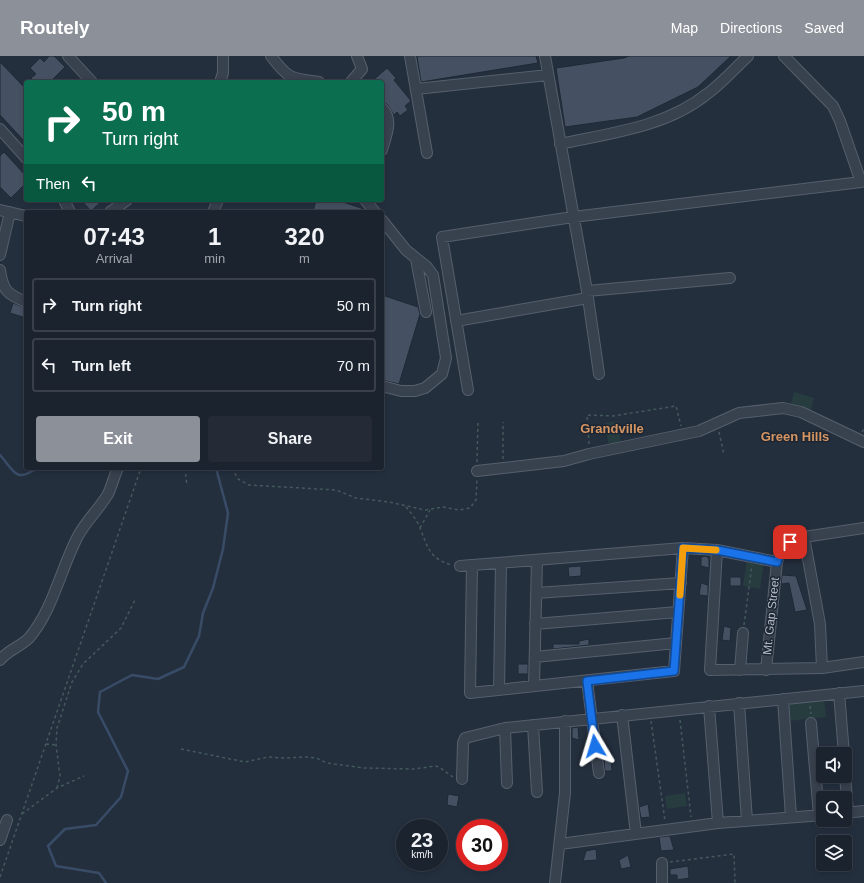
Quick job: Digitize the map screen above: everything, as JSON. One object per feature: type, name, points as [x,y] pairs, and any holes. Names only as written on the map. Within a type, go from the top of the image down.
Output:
[{"type":"street","points":[[68,56],[90,80]]},
{"type":"street","points":[[221,80],[223,73],[224,56]]},
{"type":"street","points":[[271,56],[287,76],[306,80]]},
{"type":"street","points":[[353,80],[361,73],[362,69],[357,56]]},
{"type":"street","points":[[410,56],[428,153]]},
{"type":"street","points":[[548,56],[545,56],[548,75],[574,217],[599,374]]},
{"type":"street","points":[[560,144],[656,122],[681,110],[707,94],[748,56]]},
{"type":"street","points":[[468,390],[442,237],[574,217],[861,182],[840,121],[833,106],[784,56]]},
{"type":"street","points":[[416,89],[548,75]]},
{"type":"street","points":[[384,110],[388,115],[389,122],[384,142]]},
{"type":"street","points":[[2,136],[24,156]]},
{"type":"street","points":[[113,210],[124,202]]},
{"type":"street","points":[[0,255],[5,211],[24,216]]},
{"type":"street","points":[[384,222],[416,259],[427,267],[433,275],[446,358],[445,367],[442,374],[425,388],[401,392],[384,387]]},
{"type":"street","points":[[416,259],[426,312]]},
{"type":"street","points":[[0,270],[2,286],[6,292],[24,301]]},
{"type":"street","points":[[456,321],[587,295],[730,278]]},
{"type":"street","points":[[477,471],[564,461],[589,454],[683,436],[699,431],[739,413],[783,408],[793,409],[864,442]]},
{"type":"street","points":[[0,660],[24,642],[38,624],[52,597],[78,536],[108,493],[117,470]]},
{"type":"street","points":[[460,566],[683,548],[717,550],[777,562],[783,546],[804,537],[864,528]]},
{"type":"street","points":[[804,537],[820,624],[822,668]]},
{"type":"street","points":[[472,565],[470,693],[674,671],[683,548]]},
{"type":"street","points":[[717,550],[710,670],[822,668],[864,662]]},
{"type":"street","points":[[534,686],[537,560]]},
{"type":"street","name":"Mt. Gap Street","points":[[766,670],[777,562]]},
{"type":"street","points":[[499,690],[501,563]]},
{"type":"street","points":[[536,593],[681,583]]},
{"type":"street","points":[[535,624],[678,612]]},
{"type":"street","points":[[740,670],[743,633]]},
{"type":"street","points":[[535,657],[676,643]]},
{"type":"street","points":[[587,681],[598,773]]},
{"type":"street","points":[[462,779],[463,743],[465,738],[505,728],[864,691]]},
{"type":"street","points":[[839,693],[843,747]]},
{"type":"street","points":[[783,699],[791,817]]},
{"type":"street","points":[[739,703],[747,821]]},
{"type":"street","points":[[709,706],[718,823]]},
{"type":"street","points":[[622,715],[636,834]]},
{"type":"street","points":[[553,883],[560,844],[565,793],[565,721]]},
{"type":"street","points":[[811,721],[818,791]]},
{"type":"street","points":[[533,725],[537,792]]},
{"type":"street","points":[[505,728],[507,783]]},
{"type":"street","points":[[852,812],[864,811]]},
{"type":"street","points":[[560,844],[718,823],[816,815]]},
{"type":"street","points":[[0,840],[7,820]]},
{"type":"street","points":[[662,863],[662,883]]},
{"type":"path","points":[[589,454],[587,415],[613,416],[676,406],[683,436]]},
{"type":"path","points":[[233,470],[238,479],[249,485],[336,490],[356,498],[430,510],[444,507],[459,510],[470,508],[476,500],[478,420]]},
{"type":"path","points":[[503,422],[503,467]]},
{"type":"path","points":[[717,422],[724,455]]},
{"type":"path","points":[[0,877],[140,470]]},
{"type":"path","points":[[185,470],[187,486]]},
{"type":"path","points":[[405,506],[420,528],[427,546],[434,556],[443,563],[460,566]]},
{"type":"path","points":[[420,528],[430,510]]},
{"type":"path","points":[[743,633],[752,560]]},
{"type":"path","points":[[57,788],[60,776],[56,745],[57,728],[74,677],[89,658],[121,628],[136,598]]},
{"type":"path","points":[[70,674],[74,677]]},
{"type":"path","points":[[62,696],[68,694]]},
{"type":"path","points":[[810,700],[811,721]]},
{"type":"path","points":[[678,709],[692,827]]},
{"type":"path","points":[[650,712],[666,830]]},
{"type":"path","points":[[46,744],[56,745]]},
{"type":"path","points":[[182,749],[244,762],[268,756],[282,758],[316,758],[327,763],[364,768],[414,770],[435,766],[450,777],[462,779]]},
{"type":"path","points":[[22,814],[57,788],[84,776]]},
{"type":"path","points":[[662,863],[734,854],[735,883]]},
{"type":"green space","points":[[794,392],[814,398],[811,410],[791,404]]},
{"type":"green space","points":[[618,421],[621,445],[609,447],[605,423]]},
{"type":"green space","points":[[747,559],[764,562],[760,589],[743,586]]},
{"type":"green space","points":[[824,698],[826,717],[789,721],[787,702]]},
{"type":"green space","points":[[685,793],[687,806],[667,809],[665,796]]},
{"type":"building","points":[[49,56],[54,56],[65,67],[52,80],[33,80],[31,78],[36,74],[30,68],[40,58],[44,62]]},
{"type":"building","points":[[417,56],[536,56],[538,63],[421,82]]},
{"type":"building","points":[[629,56],[731,56],[698,87],[637,117],[565,127],[556,68]]},
{"type":"building","points":[[0,62],[24,87],[24,141],[0,115]]},
{"type":"building","points":[[387,68],[396,78],[394,80],[411,101],[405,106],[408,110],[400,116],[397,112],[394,115],[387,104],[384,103],[384,80],[373,80]]},
{"type":"building","points":[[4,152],[24,174],[24,185],[11,198],[0,187],[0,156]]},
{"type":"building","points":[[83,202],[101,202],[92,210],[90,210]]},
{"type":"building","points":[[316,202],[343,202],[365,210],[314,210]]},
{"type":"building","points":[[384,296],[418,307],[420,314],[399,384],[384,380]]},
{"type":"building","points":[[13,303],[24,307],[24,317],[10,313]]},
{"type":"building","points":[[706,556],[709,559],[709,568],[701,566],[701,557]]},
{"type":"building","points":[[581,566],[581,576],[569,577],[568,567]]},
{"type":"building","points":[[782,575],[796,576],[807,610],[795,612],[789,583],[781,584]]},
{"type":"building","points":[[730,577],[741,577],[741,586],[730,586]]},
{"type":"building","points":[[701,583],[708,585],[708,596],[699,595]]},
{"type":"building","points":[[724,626],[731,628],[730,641],[722,640]]},
{"type":"building","points":[[589,639],[589,645],[553,649],[553,644],[579,644],[579,641]]},
{"type":"building","points":[[518,664],[528,664],[528,674],[518,674]]},
{"type":"building","points":[[578,727],[579,740],[572,738],[572,728]]},
{"type":"building","points":[[604,760],[611,760],[612,771],[605,771]]},
{"type":"building","points":[[448,794],[459,796],[457,807],[447,805]]},
{"type":"building","points":[[648,804],[650,817],[641,818],[639,807]]},
{"type":"building","points":[[670,836],[674,850],[661,851],[659,837]]},
{"type":"building","points":[[596,849],[597,860],[583,861],[586,851]]},
{"type":"building","points":[[628,855],[631,867],[621,869],[619,860]]},
{"type":"building","points":[[688,866],[689,878],[677,880],[677,875],[670,875],[670,869]]},
{"type":"waterway","points":[[0,455],[12,470],[19,475],[24,475],[34,470]]},
{"type":"waterway","points":[[106,883],[99,873],[56,866],[48,846],[65,829],[96,825],[121,797],[128,771],[98,712],[100,692],[132,675],[158,679],[184,667],[199,636],[203,613],[213,588],[223,549],[228,513],[217,470]]},
{"type":"slow traffic","points":[[680,595],[683,548],[716,550]]},
{"type":"district","name":"Grandville","points":[[612,428]]},
{"type":"district","name":"Green Hills","points":[[795,436]]},
{"type":"route","points":[[595,746],[587,681],[674,671],[683,548],[717,550],[777,562],[779,553],[783,546],[790,542]]}]
